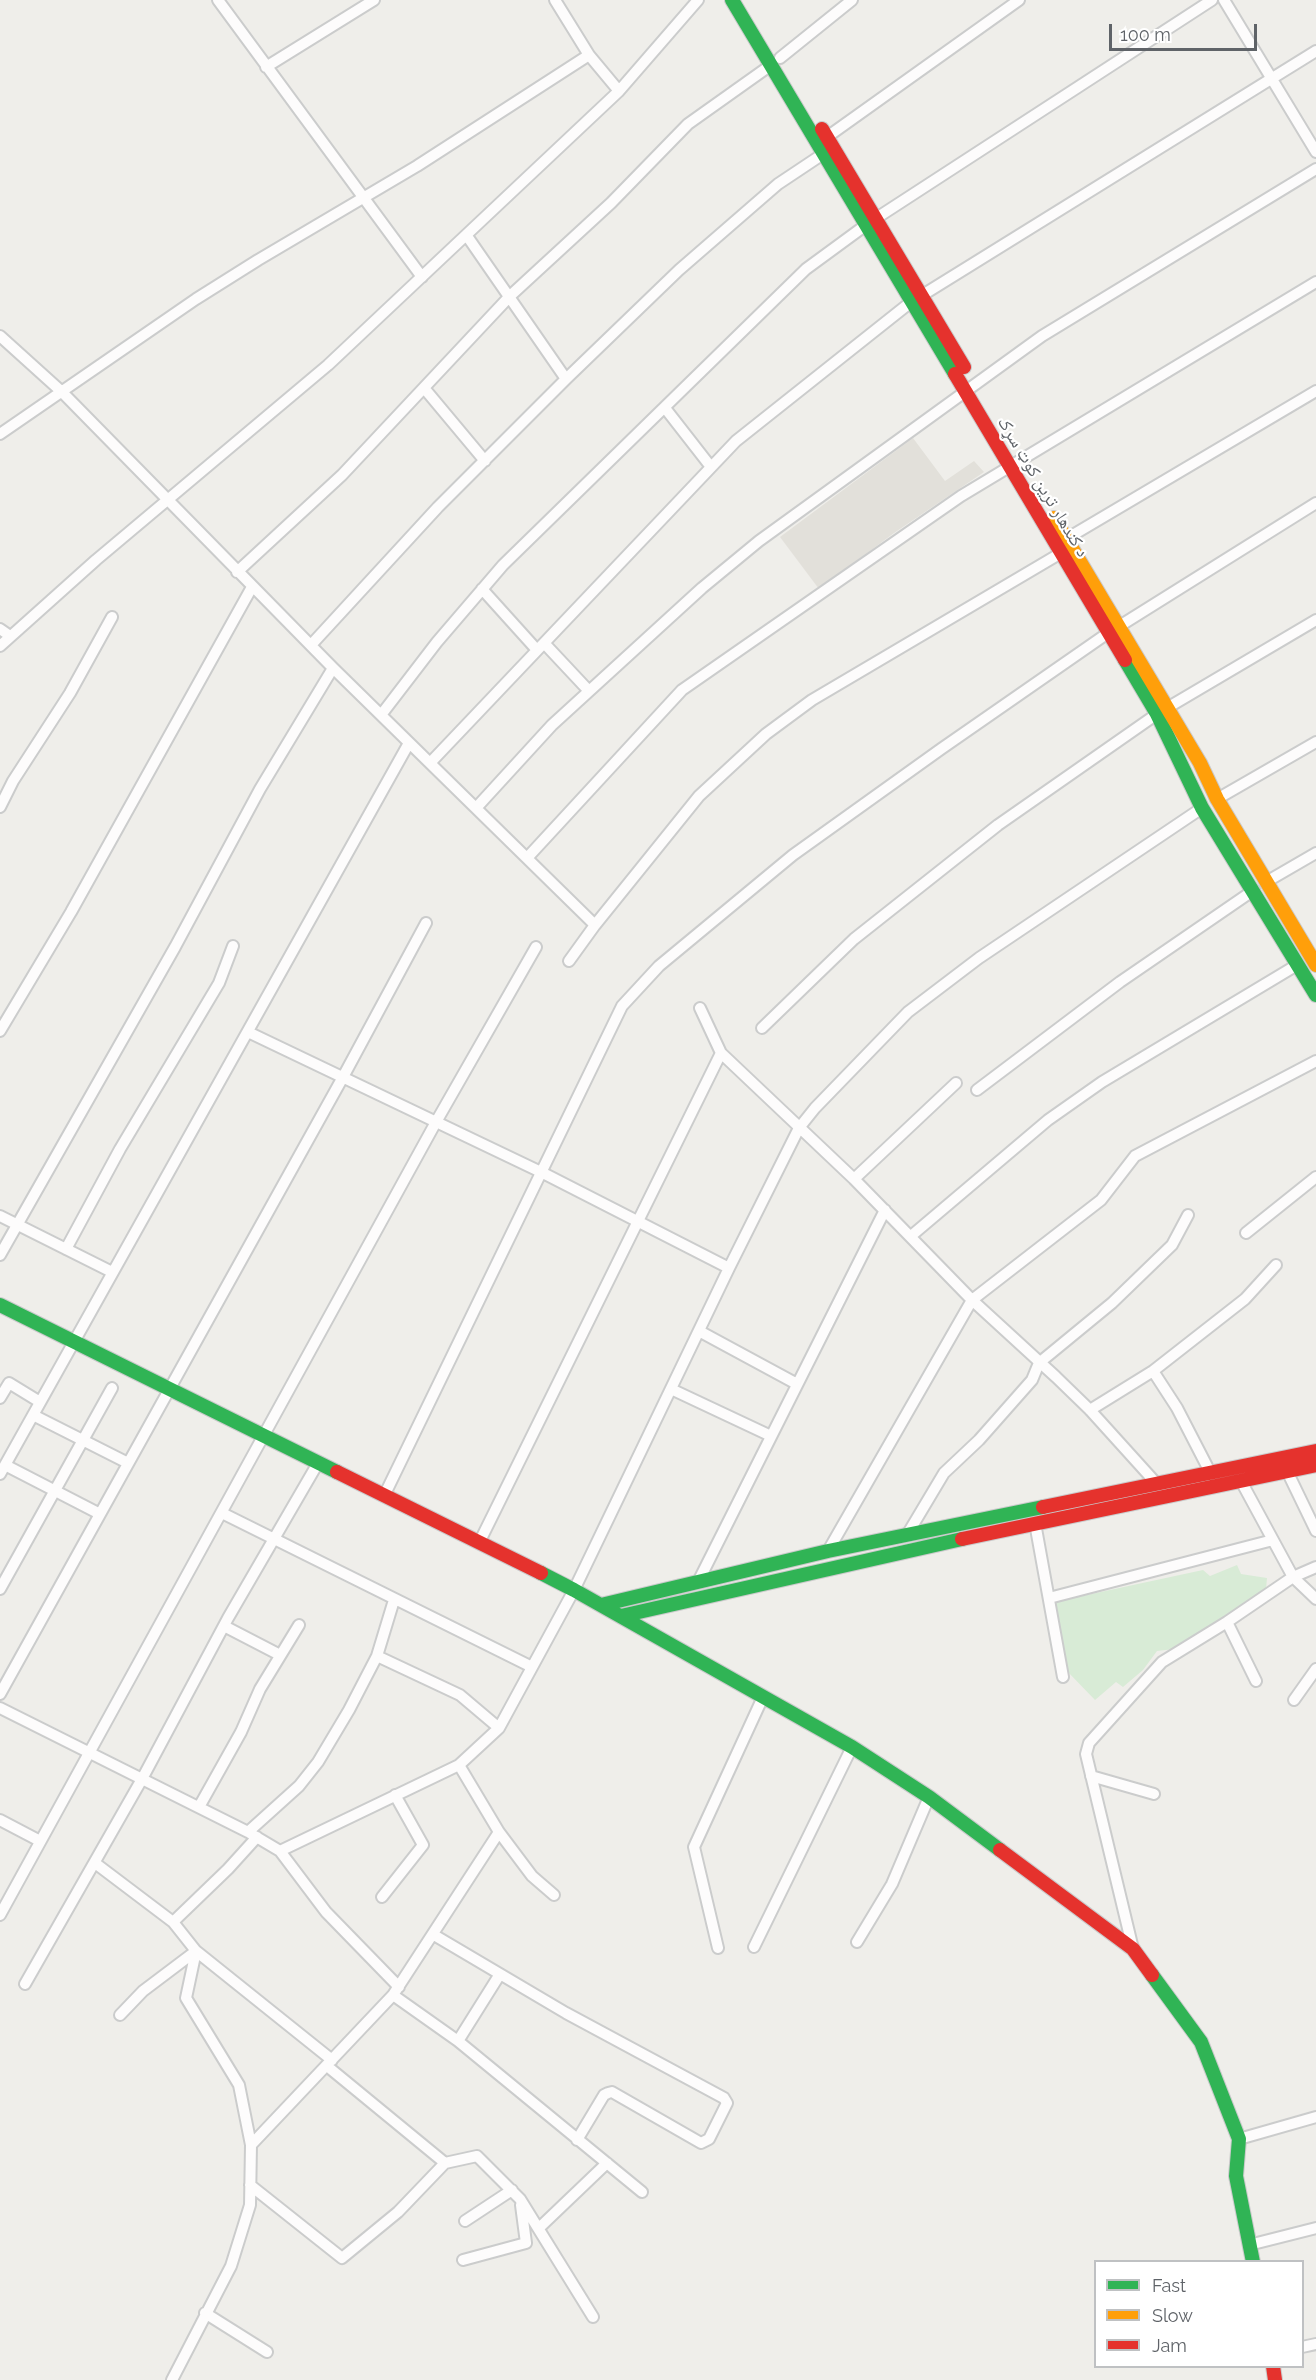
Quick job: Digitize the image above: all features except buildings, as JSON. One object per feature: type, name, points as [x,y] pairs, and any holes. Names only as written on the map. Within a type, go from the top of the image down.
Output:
[{"type":"main road","name":"د کندهار ترين کوټ سړک","points":[[732,0],[827,137],[842,174],[1014,462],[1066,539],[1113,630]]},
{"type":"main road","name":"د کندهار ترين کوټ سړک","points":[[745,0],[823,154],[842,174]]},
{"type":"main road","name":"د کندهار ترين کوټ سړک","points":[[1014,462],[1061,553],[1113,630],[1162,711],[1200,763],[1217,800],[1314,959]]},
{"type":"main road","name":"د کندهار ترين کوټ سړک","points":[[1162,711],[1202,808],[1316,995]]},
{"type":"main road","points":[[1202,808],[1217,800]]},
{"type":"main road","points":[[0,1305],[574,1590],[763,1696],[852,1748],[928,1797],[1133,1949],[1201,2042],[1239,2139],[1236,2176],[1252,2260]]},
{"type":"main road","points":[[601,1605],[828,1551],[1316,1451]]},
{"type":"main road","points":[[621,1616],[1035,1523],[1316,1465]]},
{"type":"street","points":[[218,0],[422,277]]},
{"type":"street","points":[[266,67],[374,0]]},
{"type":"street","points":[[555,0],[589,55],[619,91]]},
{"type":"street","points":[[0,646],[62,589],[328,365],[619,91],[698,0]]},
{"type":"street","points":[[237,572],[342,476],[510,296],[611,203],[688,124],[775,62],[852,0]]},
{"type":"street","points":[[827,137],[1019,0]]},
{"type":"street","points":[[381,715],[437,642],[503,565],[806,269],[871,222],[1212,0]]},
{"type":"street","points":[[1224,0],[1316,152]]},
{"type":"street","points":[[430,763],[736,441],[916,299],[1316,51]]},
{"type":"street","points":[[0,434],[196,299],[417,166],[589,55]]},
{"type":"street","points":[[311,645],[438,507],[679,270],[778,184],[823,154]]},
{"type":"street","points":[[476,808],[552,725],[702,588],[759,541],[1042,336],[1316,169]]},
{"type":"street","points":[[467,236],[566,379]]},
{"type":"street","points":[[527,858],[682,690],[961,496],[1316,282]]},
{"type":"street","points":[[0,336],[62,392],[237,572],[595,925]]},
{"type":"street","points":[[424,388],[485,461]]},
{"type":"street","points":[[1066,539],[1316,391]]},
{"type":"street","points":[[665,408],[711,467]]},
{"type":"street","points":[[384,1496],[543,1173],[622,1006],[659,966],[793,855],[941,749],[1113,630],[1316,503]]},
{"type":"street","points":[[569,961],[595,925],[699,796],[766,734],[812,700],[1061,553]]},
{"type":"street","points":[[0,1032],[71,912],[252,587]]},
{"type":"street","points":[[482,589],[589,691]]},
{"type":"street","points":[[0,807],[70,693],[112,617]]},
{"type":"street","points":[[762,1028],[854,939],[998,825],[1162,711],[1316,620]]},
{"type":"street","points":[[0,629],[10,636]]},
{"type":"street","points":[[0,1255],[176,946],[261,789],[333,668]]},
{"type":"street","points":[[1217,800],[1316,742]]},
{"type":"street","points":[[100,1514],[54,1490],[2,1469],[409,743]]},
{"type":"street","points":[[280,1851],[459,1765],[500,1728],[574,1590],[799,1128],[823,1099],[908,1012],[979,958],[1202,808]]},
{"type":"street","points":[[1266,882],[1316,853]]},
{"type":"street","points":[[977,1090],[1120,982],[1254,890]]},
{"type":"street","points":[[0,1694],[343,1077],[426,923]]},
{"type":"street","points":[[66,1249],[120,1149],[219,983],[233,946]]},
{"type":"street","points":[[0,1915],[5,1895],[40,1841],[90,1753],[436,1122],[536,947]]},
{"type":"street","points":[[911,1236],[1047,1120],[1102,1082],[1297,964]]},
{"type":"street","points":[[700,1008],[721,1053],[854,1179],[972,1300],[1090,1410],[1156,1483]]},
{"type":"street","points":[[248,1032],[543,1173],[729,1268]]},
{"type":"street","points":[[479,1543],[721,1053]]},
{"type":"street","points":[[828,1551],[972,1300],[1101,1200],[1135,1156],[1316,1060]]},
{"type":"street","points":[[854,1179],[956,1083]]},
{"type":"street","points":[[1246,1233],[1316,1177]]},
{"type":"street","points":[[698,1582],[885,1210]]},
{"type":"street","points":[[907,1534],[944,1473],[979,1440],[1032,1380],[1039,1363],[1112,1303],[1172,1245],[1188,1215]]},
{"type":"street","points":[[0,1216],[112,1272]]},
{"type":"street","points":[[1090,1410],[1153,1371],[1245,1299],[1276,1265]]},
{"type":"street","points":[[699,1331],[797,1384]]},
{"type":"street","points":[[1153,1371],[1177,1408],[1210,1472]]},
{"type":"street","points":[[0,1398],[9,1383],[40,1402]]},
{"type":"street","points":[[0,1589],[112,1388]]},
{"type":"street","points":[[671,1389],[771,1436]]},
{"type":"street","points":[[33,1415],[128,1463]]},
{"type":"street","points":[[25,1984],[142,1779],[224,1626],[318,1463]]},
{"type":"street","points":[[1287,1471],[1316,1531]]},
{"type":"street","points":[[1240,1481],[1293,1577],[1316,1599]]},
{"type":"street","points":[[222,1513],[532,1667]]},
{"type":"street","points":[[1035,1523],[1063,1677]]},
{"type":"street","points":[[1049,1598],[1273,1540]]},
{"type":"street","points":[[1133,1949],[1086,1754],[1089,1743],[1162,1662],[1227,1622],[1293,1577],[1316,1567]]},
{"type":"street","points":[[173,1922],[228,1869],[253,1834],[299,1786],[318,1762],[377,1656],[394,1600]]},
{"type":"street","points":[[1227,1622],[1256,1681]]},
{"type":"street","points":[[199,1807],[242,1732],[261,1689],[299,1625]]},
{"type":"street","points":[[224,1626],[280,1655]]},
{"type":"street","points":[[377,1656],[460,1695],[500,1728]]},
{"type":"street","points":[[1294,1700],[1316,1669]]},
{"type":"street","points":[[718,1948],[694,1847],[763,1696]]},
{"type":"street","points":[[0,1708],[253,1834],[280,1851],[326,1912],[396,1991],[642,2192]]},
{"type":"street","points":[[754,1947],[852,1748]]},
{"type":"street","points":[[459,1765],[499,1832],[532,1876],[554,1895]]},
{"type":"street","points":[[1091,1776],[1154,1794]]},
{"type":"street","points":[[382,1897],[423,1845],[395,1795]]},
{"type":"street","points":[[857,1942],[892,1884],[928,1797]]},
{"type":"street","points":[[0,1820],[40,1841]]},
{"type":"street","points":[[251,2145],[396,1991],[499,1832]]},
{"type":"street","points":[[95,1863],[173,1922],[196,1951],[445,2163]]},
{"type":"street","points":[[434,1935],[567,2013],[724,2098],[727,2103],[709,2139],[701,2143],[612,2092],[604,2095],[577,2140]]},
{"type":"street","points":[[120,2015],[143,1991],[196,1951]]},
{"type":"street","points":[[172,2380],[231,2266],[250,2205],[251,2145],[239,2085],[186,1998],[196,1951]]},
{"type":"street","points":[[458,2041],[500,1974]]},
{"type":"street","points":[[1239,2139],[1316,2117]]},
{"type":"street","points":[[250,2185],[342,2258],[398,2212],[445,2163],[477,2156],[520,2199],[593,2317]]},
{"type":"street","points":[[539,2228],[607,2163]]},
{"type":"street","points":[[465,2221],[512,2190]]},
{"type":"street","points":[[463,2260],[526,2243],[520,2199]]},
{"type":"street","points":[[1249,2245],[1316,2228]]},
{"type":"street","points":[[205,2313],[267,2352]]},
{"type":"shaded area","points":[[913,438],[945,481],[974,461],[984,472],[894,533],[819,589],[780,537]]},
{"type":"green space","points":[[1237,1565],[1241,1574],[1267,1578],[1266,1589],[1174,1649],[1157,1651],[1143,1670],[1123,1687],[1116,1682],[1095,1700],[1066,1670],[1054,1602],[1203,1570],[1210,1576]]},
{"type":"traffic: fast","points":[[732,0],[955,374]]},
{"type":"traffic: fast","points":[[1125,660],[1157,714],[1202,808],[1316,995]]},
{"type":"traffic: fast","points":[[0,1305],[337,1472]]},
{"type":"traffic: fast","points":[[601,1605],[828,1551],[1043,1507]]},
{"type":"traffic: fast","points":[[621,1616],[962,1539]]},
{"type":"traffic: fast","points":[[541,1573],[852,1747],[929,1797],[1000,1850]]},
{"type":"traffic: fast","points":[[1152,1975],[1201,2042],[1239,2139],[1236,2176],[1253,2260]]},
{"type":"traffic: slow","points":[[1054,518],[1200,763],[1217,799],[1316,965]]},
{"type":"traffic: jam","points":[[822,129],[964,367]]},
{"type":"traffic: jam","points":[[955,374],[1125,660]]},
{"type":"traffic: jam","points":[[1043,1507],[1316,1451]]},
{"type":"traffic: jam","points":[[962,1539],[1316,1465]]},
{"type":"traffic: jam","points":[[337,1472],[541,1573]]},
{"type":"traffic: jam","points":[[1000,1850],[1133,1949],[1152,1975]]},
{"type":"traffic: jam","points":[[1273,2368],[1275,2380]]}]
